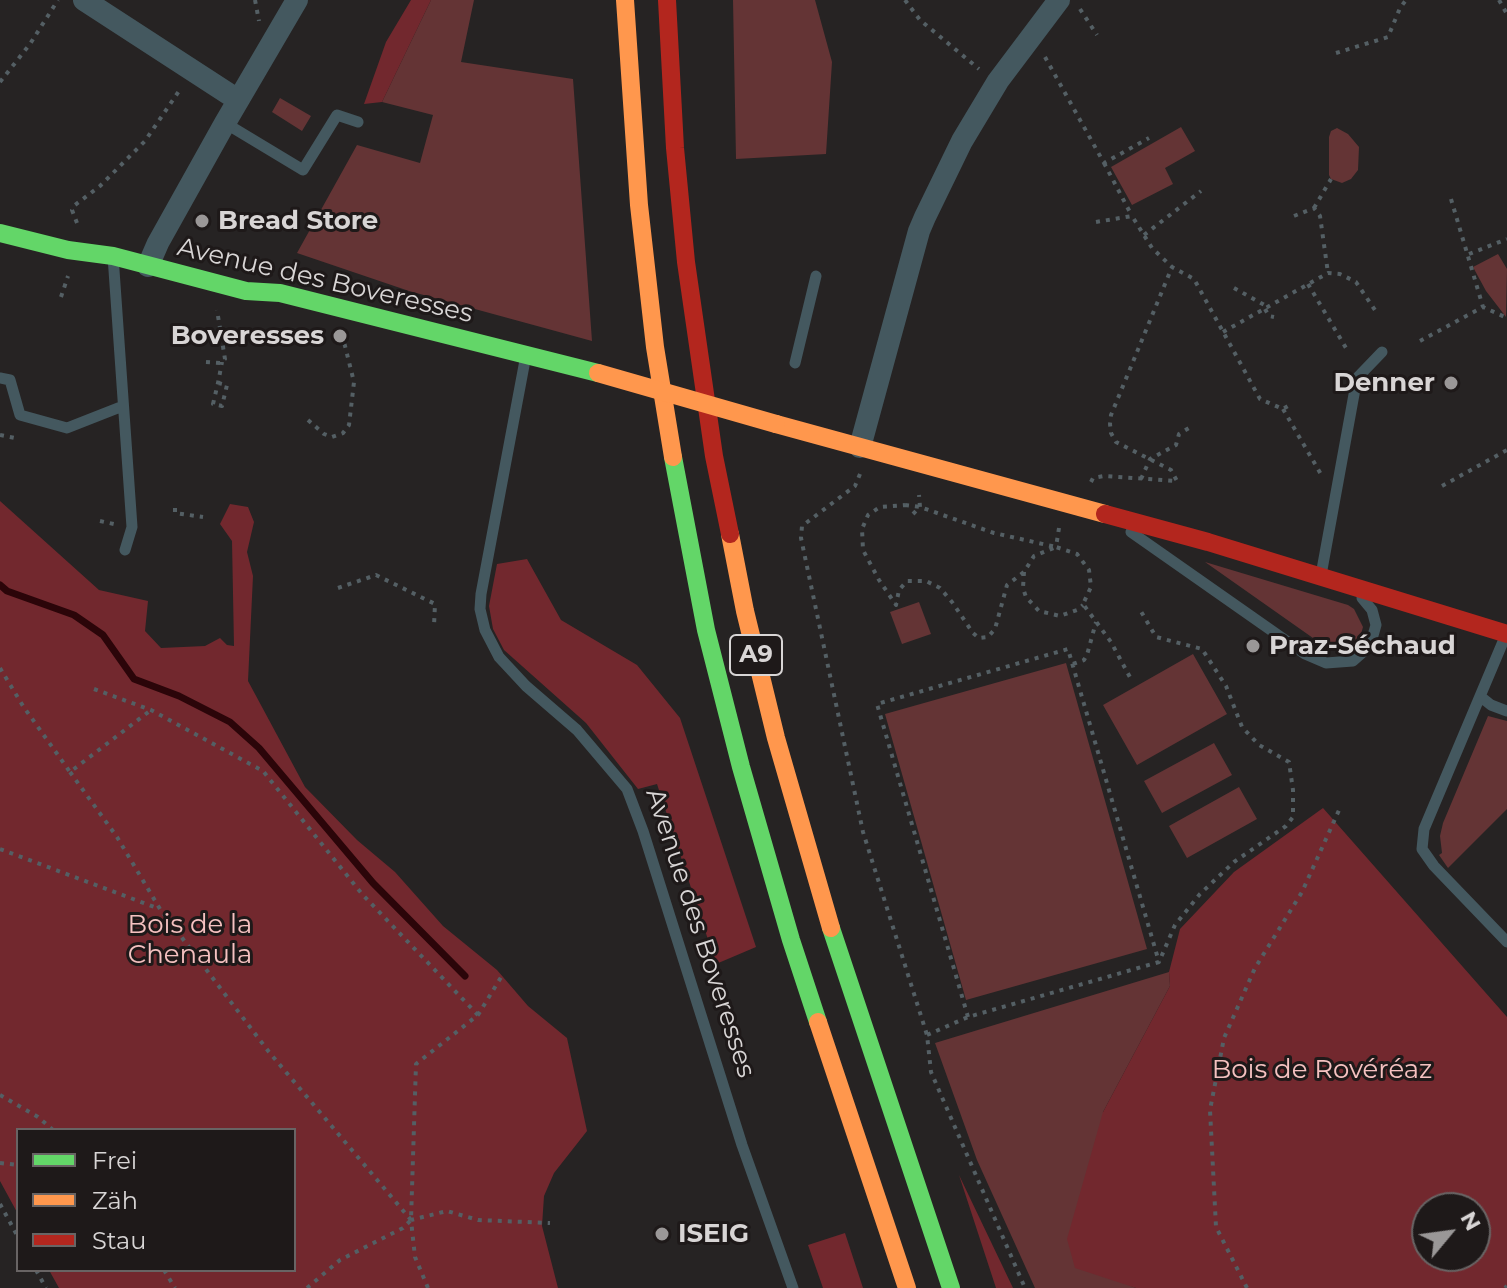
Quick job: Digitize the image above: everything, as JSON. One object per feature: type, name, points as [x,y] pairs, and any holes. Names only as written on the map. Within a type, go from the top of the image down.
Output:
[{"type":"main road","name":"A9","points":[[625,0],[639,205],[654,334],[706,630],[782,911],[907,1288]]},
{"type":"main road","name":"A9","points":[[667,0],[675,148],[686,262],[714,456],[745,611],[776,738],[836,944],[951,1288]]},
{"type":"main road","name":"Avenue des Boveresses","points":[[0,233],[68,250],[113,256],[246,291],[280,293],[527,354],[1104,513],[1507,633]]},
{"type":"street","points":[[84,0],[238,100]]},
{"type":"street","points":[[148,266],[225,123],[297,0]]},
{"type":"street","points":[[865,448],[919,231],[962,141],[998,81],[1067,3]]},
{"type":"lane","points":[[225,123],[303,170],[337,115],[358,122]]},
{"type":"lane","points":[[113,256],[132,527],[125,550]]},
{"type":"lane","points":[[795,363],[816,276]]},
{"type":"lane","points":[[1320,575],[1357,378],[1382,352]]},
{"type":"lane","name":"Avenue des Boveresses","points":[[527,354],[481,594],[480,609],[485,630],[499,657],[526,686],[577,730],[627,789],[742,1145],[793,1288]]},
{"type":"lane","points":[[0,378],[10,380],[20,415],[67,428],[123,406]]},
{"type":"lane","points":[[1104,513],[1305,654],[1326,663],[1353,661],[1365,653],[1374,637],[1376,625],[1372,610],[1343,582]]},
{"type":"lane","name":"Avenue des Boveresses","points":[[1507,633],[1424,829],[1422,849],[1434,866],[1507,942]]},
{"type":"lane","points":[[1481,697],[1507,711]]},
{"type":"path","points":[[0,82],[30,44],[58,0]]},
{"type":"path","points":[[255,0],[259,20],[269,25]]},
{"type":"path","points":[[905,0],[920,20],[998,81]]},
{"type":"path","points":[[1336,53],[1388,37],[1406,0]]},
{"type":"path","points":[[1499,0],[1507,14]]},
{"type":"path","points":[[1067,3],[1084,12],[1097,35]]},
{"type":"path","points":[[1045,57],[1152,248],[1172,267],[1194,279],[1260,399],[1286,408],[1324,480]]},
{"type":"path","points":[[77,223],[72,210],[145,141],[160,123],[192,68]]},
{"type":"path","points":[[1104,163],[1149,138]]},
{"type":"path","points":[[1294,216],[1314,208],[1331,179]]},
{"type":"path","points":[[1144,235],[1201,191]]},
{"type":"path","points":[[1451,199],[1483,307]]},
{"type":"path","points":[[1314,208],[1320,216],[1328,273]]},
{"type":"path","points":[[1096,222],[1132,216]]},
{"type":"path","points":[[1469,254],[1507,239]]},
{"type":"path","points":[[1087,492],[1093,478],[1177,481],[1171,470],[1116,442],[1110,424],[1172,267]]},
{"type":"path","points":[[1223,332],[1328,273],[1340,274],[1356,282],[1377,313]]},
{"type":"path","points":[[61,297],[68,275]]},
{"type":"path","points":[[1308,284],[1346,348]]},
{"type":"path","points":[[1234,288],[1266,308],[1269,316],[1274,317]]},
{"type":"path","points":[[1483,307],[1507,318]]},
{"type":"path","points":[[1420,341],[1483,307]]},
{"type":"path","points":[[217,310],[225,359],[222,362],[213,404],[222,406],[227,385],[218,383]]},
{"type":"path","points":[[308,420],[332,437],[343,433],[349,425],[354,382],[343,338]]},
{"type":"path","points":[[206,362],[222,362]]},
{"type":"path","points":[[1141,479],[1150,459],[1176,445],[1179,434],[1189,428]]},
{"type":"path","points":[[0,435],[15,438]]},
{"type":"path","points":[[865,448],[855,486],[802,526],[801,538],[863,832],[927,1035],[931,1072],[1025,1288]]},
{"type":"path","points":[[1442,486],[1507,450]]},
{"type":"path","points":[[913,514],[920,507],[919,495]]},
{"type":"path","points":[[1024,572],[1026,597],[1039,611],[1060,616],[1077,610],[1091,587],[1089,570],[1077,554],[1056,547],[994,533],[920,507],[880,507],[868,515],[862,529],[863,550],[896,605],[899,590],[907,581],[926,581],[940,588],[973,633],[984,638],[995,629],[1007,585],[1024,572],[1034,556],[1056,547]]},
{"type":"path","points":[[175,508],[175,513],[203,517]]},
{"type":"path","points":[[1056,547],[1061,520]]},
{"type":"path","points":[[338,588],[376,575],[435,604],[434,626]]},
{"type":"path","points":[[1083,604],[1111,642],[1132,681]]},
{"type":"path","points":[[1139,608],[1156,637],[1202,649],[1226,686],[1242,727],[1259,745],[1289,762],[1293,790],[1293,817],[1286,826],[1234,862],[1200,894],[1175,925],[1159,962]]},
{"type":"path","points":[[1073,664],[1084,660],[1087,655],[1096,622]]},
{"type":"path","points":[[968,1017],[877,704],[1068,649],[1159,962]]},
{"type":"path","points":[[0,668],[23,706],[117,837],[160,909],[269,1052],[411,1220]]},
{"type":"path","points":[[94,689],[151,710],[263,771],[362,894],[478,1015]]},
{"type":"path","points":[[70,772],[151,710]]},
{"type":"path","points":[[1247,1288],[1216,1227],[1210,1110],[1218,1067],[1224,1038],[1255,968],[1302,892],[1340,808]]},
{"type":"path","points":[[0,849],[160,909]]},
{"type":"path","points":[[927,1035],[968,1017],[1159,962]]},
{"type":"path","points":[[428,1288],[415,1257],[411,1220],[416,1064],[478,1015],[503,974]]},
{"type":"path","points":[[0,1095],[51,1128]]},
{"type":"path","points":[[0,1204],[16,1233]]},
{"type":"path","points":[[307,1288],[340,1260],[403,1228],[411,1220],[447,1211],[478,1220],[550,1223]]},
{"type":"shaded area","points":[[431,0],[474,0],[461,62],[573,79],[592,341],[409,291],[297,253],[357,145],[420,163],[433,115],[382,102]]},
{"type":"shaded area","points":[[733,0],[815,0],[832,62],[826,154],[736,159]]},
{"type":"shaded area","points":[[280,98],[311,116],[302,131],[272,112]]},
{"type":"shaded area","points":[[1181,127],[1195,151],[1165,168],[1173,184],[1132,205],[1111,167]]},
{"type":"shaded area","points":[[1337,128],[1348,134],[1359,147],[1358,170],[1351,179],[1342,183],[1329,175],[1329,137],[1331,131]]},
{"type":"shaded area","points":[[1498,254],[1507,269],[1506,317],[1473,267]]},
{"type":"shaded area","points":[[1205,562],[1348,605],[1354,609],[1363,627],[1359,641],[1345,651],[1330,650]]},
{"type":"shaded area","points":[[919,602],[931,634],[902,644],[890,612]]},
{"type":"shaded area","points":[[1193,654],[1227,714],[1137,765],[1103,705]]},
{"type":"shaded area","points":[[1066,663],[1147,949],[966,1000],[885,714]]},
{"type":"shaded area","points":[[1488,716],[1507,721],[1507,809],[1448,868],[1439,855],[1442,853],[1440,836],[1443,823]]},
{"type":"shaded area","points":[[1214,743],[1232,775],[1162,813],[1144,781]]},
{"type":"shaded area","points":[[1239,787],[1257,819],[1187,858],[1169,826]]},
{"type":"shaded area","points":[[1169,972],[1170,986],[1103,1112],[1115,1279],[1136,1288],[1035,1288],[977,1160],[935,1043]]},
{"type":"green space","points":[[411,0],[431,0],[382,102],[364,104],[386,42]]},
{"type":"green space","name":"Bois de la Chenaula","points":[[0,501],[99,590],[148,601],[145,631],[161,648],[205,646],[220,638],[227,645],[234,646],[232,541],[220,524],[230,504],[248,507],[254,522],[247,552],[253,576],[248,681],[305,787],[357,840],[395,872],[443,926],[497,970],[528,1006],[567,1038],[587,1131],[554,1173],[544,1196],[542,1226],[558,1288],[59,1288],[50,1272],[296,1272],[296,1128],[16,1128],[16,1210],[0,1181]]},
{"type":"green space","points":[[527,559],[561,620],[637,665],[680,718],[756,947],[716,964],[657,784],[638,789],[586,723],[504,650],[493,629],[489,606],[497,564]]},
{"type":"green space","name":"Bois de Rovéréaz","points":[[1323,808],[1507,1017],[1507,1288],[1136,1288],[1075,1268],[1067,1239],[1103,1112],[1170,986],[1169,972],[1180,929],[1234,872]]},
{"type":"green space","points":[[959,1175],[1013,1288],[996,1288]]},
{"type":"green space","points":[[845,1233],[863,1288],[823,1288],[808,1245]]},
{"type":"waterway","points":[[0,585],[7,591],[74,615],[103,635],[134,679],[179,696],[230,722],[259,748],[373,883],[465,976]]},
{"type":"traffic: fast","points":[[0,233],[68,250],[113,256],[246,291],[280,293],[598,373]]},
{"type":"traffic: fast","points":[[673,457],[706,630],[741,767],[818,1022]]},
{"type":"traffic: fast","points":[[831,928],[951,1288]]},
{"type":"traffic: slow","points":[[625,0],[639,205],[655,347],[673,457]]},
{"type":"traffic: slow","points":[[598,373],[776,424]]},
{"type":"traffic: slow","points":[[776,424],[1105,514]]},
{"type":"traffic: slow","points":[[730,534],[776,738],[831,928]]},
{"type":"traffic: slow","points":[[818,1022],[907,1288]]},
{"type":"traffic: jam","points":[[667,0],[675,148],[686,262],[714,456],[730,534]]},
{"type":"traffic: jam","points":[[1105,514],[1208,542],[1507,634]]},
{"type":"place","name":"Bread Store","points":[[202,221]]},
{"type":"place","name":"Boveresses","points":[[340,336]]},
{"type":"place","name":"Denner","points":[[1451,383]]},
{"type":"place","name":"Praz-Séchaud","points":[[1253,646]]},
{"type":"place","name":"ISEIG","points":[[662,1234]]}]
